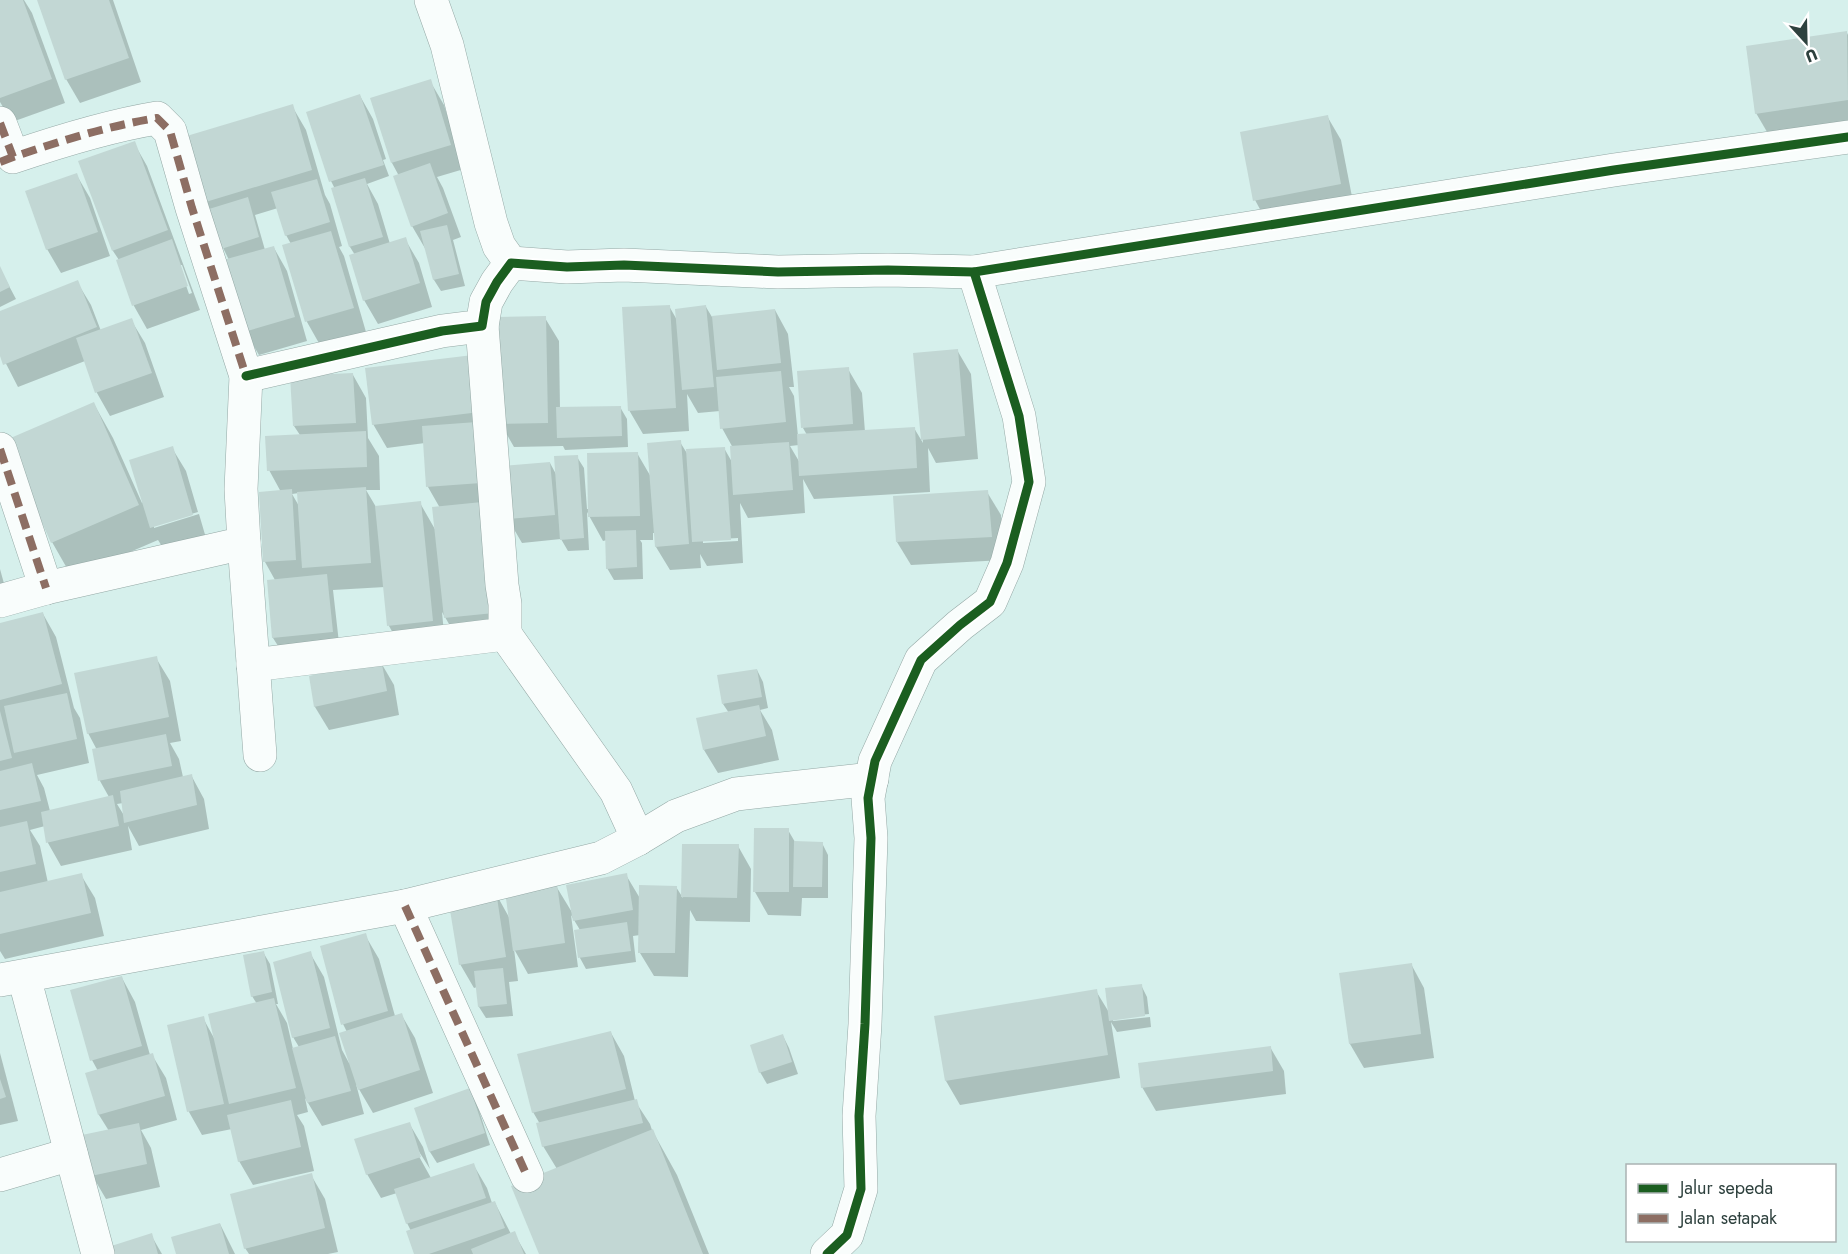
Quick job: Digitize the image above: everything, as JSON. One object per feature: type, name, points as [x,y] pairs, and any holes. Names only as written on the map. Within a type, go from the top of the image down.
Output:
[{"type":"street","points":[[431,0],[447,45],[491,223],[499,246],[512,263],[567,267],[624,265],[778,272],[888,270],[974,272],[1614,170],[1848,137]]},
{"type":"street","points":[[0,123],[6,159],[49,144],[157,118],[170,131],[192,208],[246,376],[242,489],[260,754]]},
{"type":"street","points":[[512,263],[497,282],[486,302],[482,327],[505,604],[505,634],[616,791],[638,839]]},
{"type":"street","points":[[827,1254],[847,1235],[861,1189],[859,1116],[865,1024],[871,838],[868,798],[875,761],[921,660],[990,602],[1007,563],[1029,482],[1019,416],[974,272]]},
{"type":"street","points":[[246,376],[442,331],[482,327]]},
{"type":"street","points":[[0,449],[46,588]]},
{"type":"street","points":[[0,601],[46,588],[244,543]]},
{"type":"street","points":[[254,665],[505,634]]},
{"type":"street","points":[[98,1254],[71,1154],[12,978],[405,906],[601,858],[676,816],[736,794],[872,779]]},
{"type":"street","points":[[405,906],[527,1176]]},
{"type":"street","points":[[0,1174],[71,1154]]},
{"type":"building","points":[[0,0],[23,0],[52,79],[0,98]]},
{"type":"building","points":[[37,0],[109,0],[129,58],[65,80]]},
{"type":"building","points":[[1847,31],[1848,100],[1755,114],[1746,46]]},
{"type":"building","points":[[431,79],[451,145],[391,163],[370,98]]},
{"type":"building","points":[[360,94],[384,165],[329,182],[306,112]]},
{"type":"building","points":[[293,104],[312,170],[199,204],[180,138]]},
{"type":"building","points":[[1328,115],[1341,184],[1253,201],[1240,132]]},
{"type":"building","points":[[135,141],[168,230],[112,251],[78,161]]},
{"type":"building","points":[[430,163],[448,213],[411,227],[393,176]]},
{"type":"building","points":[[77,173],[98,232],[46,250],[25,191]]},
{"type":"building","points":[[365,178],[383,237],[349,247],[331,188]]},
{"type":"building","points":[[317,179],[330,222],[285,236],[271,192]]},
{"type":"building","points":[[248,197],[259,237],[221,249],[209,209]]},
{"type":"building","points":[[447,225],[459,274],[433,280],[420,231]]},
{"type":"building","points":[[331,231],[354,308],[305,322],[282,245]]},
{"type":"building","points":[[406,237],[420,283],[363,301],[349,255]]},
{"type":"building","points":[[172,239],[188,286],[132,306],[116,260]]},
{"type":"building","points":[[274,246],[295,317],[244,332],[223,260]]},
{"type":"building","points":[[0,266],[10,287],[0,292]]},
{"type":"building","points":[[78,280],[97,327],[3,365],[0,356],[0,311]]},
{"type":"building","points":[[670,305],[676,408],[628,411],[622,307]]},
{"type":"building","points":[[706,305],[714,387],[682,390],[675,309]]},
{"type":"building","points":[[775,309],[781,363],[717,370],[712,316]]},
{"type":"building","points":[[546,316],[548,423],[499,424],[497,317]]},
{"type":"building","points":[[132,318],[152,373],[95,393],[76,338]]},
{"type":"building","points":[[958,349],[965,436],[921,440],[913,353]]},
{"type":"building","points":[[473,355],[480,412],[372,425],[365,368]]},
{"type":"building","points":[[849,367],[853,424],[801,428],[797,371]]},
{"type":"building","points":[[781,371],[786,422],[720,429],[716,377]]},
{"type":"building","points":[[353,373],[356,423],[293,426],[290,376]]},
{"type":"building","points":[[94,402],[139,505],[51,543],[6,440]]},
{"type":"building","points":[[621,406],[622,436],[557,438],[556,407]]},
{"type":"building","points":[[477,422],[481,483],[426,487],[422,426]]},
{"type":"building","points":[[915,427],[917,468],[799,476],[797,434]]},
{"type":"building","points":[[366,431],[367,467],[267,471],[265,436]]},
{"type":"building","points":[[681,440],[689,544],[655,547],[647,443]]},
{"type":"building","points":[[789,442],[793,490],[733,495],[730,446]]},
{"type":"building","points":[[173,446],[193,515],[150,528],[129,460]]},
{"type":"building","points":[[725,447],[731,540],[692,542],[686,449]]},
{"type":"building","points":[[638,452],[640,516],[588,517],[587,453]]},
{"type":"building","points":[[578,455],[584,538],[560,540],[554,456]]},
{"type":"building","points":[[550,462],[555,515],[507,519],[503,466]]},
{"type":"building","points":[[366,487],[371,563],[302,568],[297,492]]},
{"type":"building","points":[[292,489],[296,560],[263,562],[259,492]]},
{"type":"building","points":[[988,490],[992,537],[896,542],[893,496]]},
{"type":"building","points":[[421,501],[433,621],[387,626],[375,506]]},
{"type":"building","points":[[482,502],[494,613],[444,618],[432,507]]},
{"type":"building","points":[[636,530],[637,567],[606,569],[605,531]]},
{"type":"building","points":[[327,574],[333,632],[272,638],[267,580]]},
{"type":"building","points":[[43,612],[62,684],[0,700],[0,623]]},
{"type":"building","points":[[157,656],[169,717],[87,734],[74,673]]},
{"type":"building","points":[[381,659],[387,691],[314,707],[309,676]]},
{"type":"building","points":[[757,669],[762,697],[722,704],[717,675]]},
{"type":"building","points":[[67,693],[77,739],[14,753],[4,706]]},
{"type":"building","points":[[759,705],[766,736],[703,750],[696,718]]},
{"type":"building","points":[[0,711],[12,758],[0,761]]},
{"type":"building","points":[[166,734],[172,766],[98,781],[92,749]]},
{"type":"building","points":[[32,763],[41,801],[0,810],[0,771]]},
{"type":"building","points":[[192,774],[197,805],[124,823],[120,791]]},
{"type":"building","points":[[113,795],[119,826],[46,843],[41,812]]},
{"type":"building","points":[[27,821],[36,864],[0,872],[0,827]]},
{"type":"building","points":[[754,828],[789,828],[789,892],[753,892]]},
{"type":"building","points":[[794,841],[823,842],[822,887],[793,887]]},
{"type":"building","points":[[682,844],[739,844],[737,898],[681,897]]},
{"type":"building","points":[[82,873],[91,913],[0,934],[0,892]]},
{"type":"building","points":[[627,873],[633,910],[573,921],[566,885]]},
{"type":"building","points":[[557,884],[565,943],[513,951],[505,891]]},
{"type":"building","points":[[639,885],[677,886],[675,953],[638,953]]},
{"type":"building","points":[[496,891],[506,957],[459,965],[448,898]]},
{"type":"building","points":[[627,922],[631,951],[578,958],[574,930]]},
{"type":"building","points":[[366,933],[388,1011],[341,1025],[320,946]]},
{"type":"building","points":[[264,951],[272,992],[251,997],[243,955]]},
{"type":"building","points":[[311,951],[330,1028],[292,1038],[273,962]]},
{"type":"building","points":[[1412,963],[1421,1034],[1349,1044],[1339,973]]},
{"type":"building","points":[[503,968],[507,1004],[478,1007],[474,971]]},
{"type":"building","points":[[122,976],[142,1046],[90,1061],[70,990]]},
{"type":"building","points":[[1142,984],[1145,1016],[1109,1021],[1105,988]]},
{"type":"building","points":[[1097,989],[1108,1055],[945,1081],[934,1016]]},
{"type":"building","points":[[274,998],[296,1088],[229,1104],[208,1014]]},
{"type":"building","points":[[402,1013],[420,1070],[358,1090],[339,1033]]},
{"type":"building","points":[[204,1016],[224,1104],[187,1112],[167,1025]]},
{"type":"building","points":[[611,1031],[626,1089],[532,1113],[517,1054]]},
{"type":"building","points":[[783,1034],[792,1062],[759,1073],[750,1045]]},
{"type":"building","points":[[335,1036],[351,1091],[307,1103],[292,1048]]},
{"type":"building","points":[[1271,1046],[1273,1071],[1141,1088],[1138,1063]]},
{"type":"building","points":[[153,1053],[165,1096],[98,1115],[85,1073]]},
{"type":"building","points":[[0,1079],[6,1097],[0,1099]]},
{"type":"building","points":[[470,1088],[485,1133],[429,1152],[414,1108]]},
{"type":"building","points":[[637,1099],[643,1123],[542,1147],[536,1123]]},
{"type":"building","points":[[291,1100],[301,1147],[238,1162],[227,1115]]},
{"type":"building","points":[[410,1122],[421,1157],[366,1175],[354,1139]]},
{"type":"building","points":[[139,1123],[147,1164],[91,1176],[82,1135]]},
{"type":"building","points":[[653,1129],[703,1254],[539,1254],[511,1186]]},
{"type":"building","points":[[474,1163],[486,1198],[406,1224],[394,1189]]},
{"type":"building","points":[[312,1173],[325,1228],[244,1249],[230,1194]]},
{"type":"building","points":[[495,1201],[505,1228],[429,1254],[414,1254],[406,1231]]},
{"type":"building","points":[[220,1223],[229,1254],[176,1254],[171,1237]]},
{"type":"building","points":[[515,1231],[524,1254],[473,1254],[471,1249]]},
{"type":"building","points":[[152,1233],[158,1254],[108,1254],[105,1248]]},
{"type":"marked path","points":[[0,123],[13,157],[84,134],[157,118],[170,131],[192,208],[246,376]]},
{"type":"marked path","points":[[0,162],[13,157]]},
{"type":"marked path","points":[[0,449],[46,588]]},
{"type":"marked path","points":[[405,906],[527,1176]]},
{"type":"cycle path","points":[[246,376],[442,331],[482,326],[486,302],[511,263],[567,267],[624,265],[778,272],[888,270],[974,272],[1614,170],[1848,137]]},
{"type":"cycle path","points":[[827,1254],[847,1235],[861,1189],[859,1116],[865,1024],[871,838],[868,798],[875,761],[921,660],[990,602],[1007,563],[1029,482],[1019,416],[974,272]]}]
